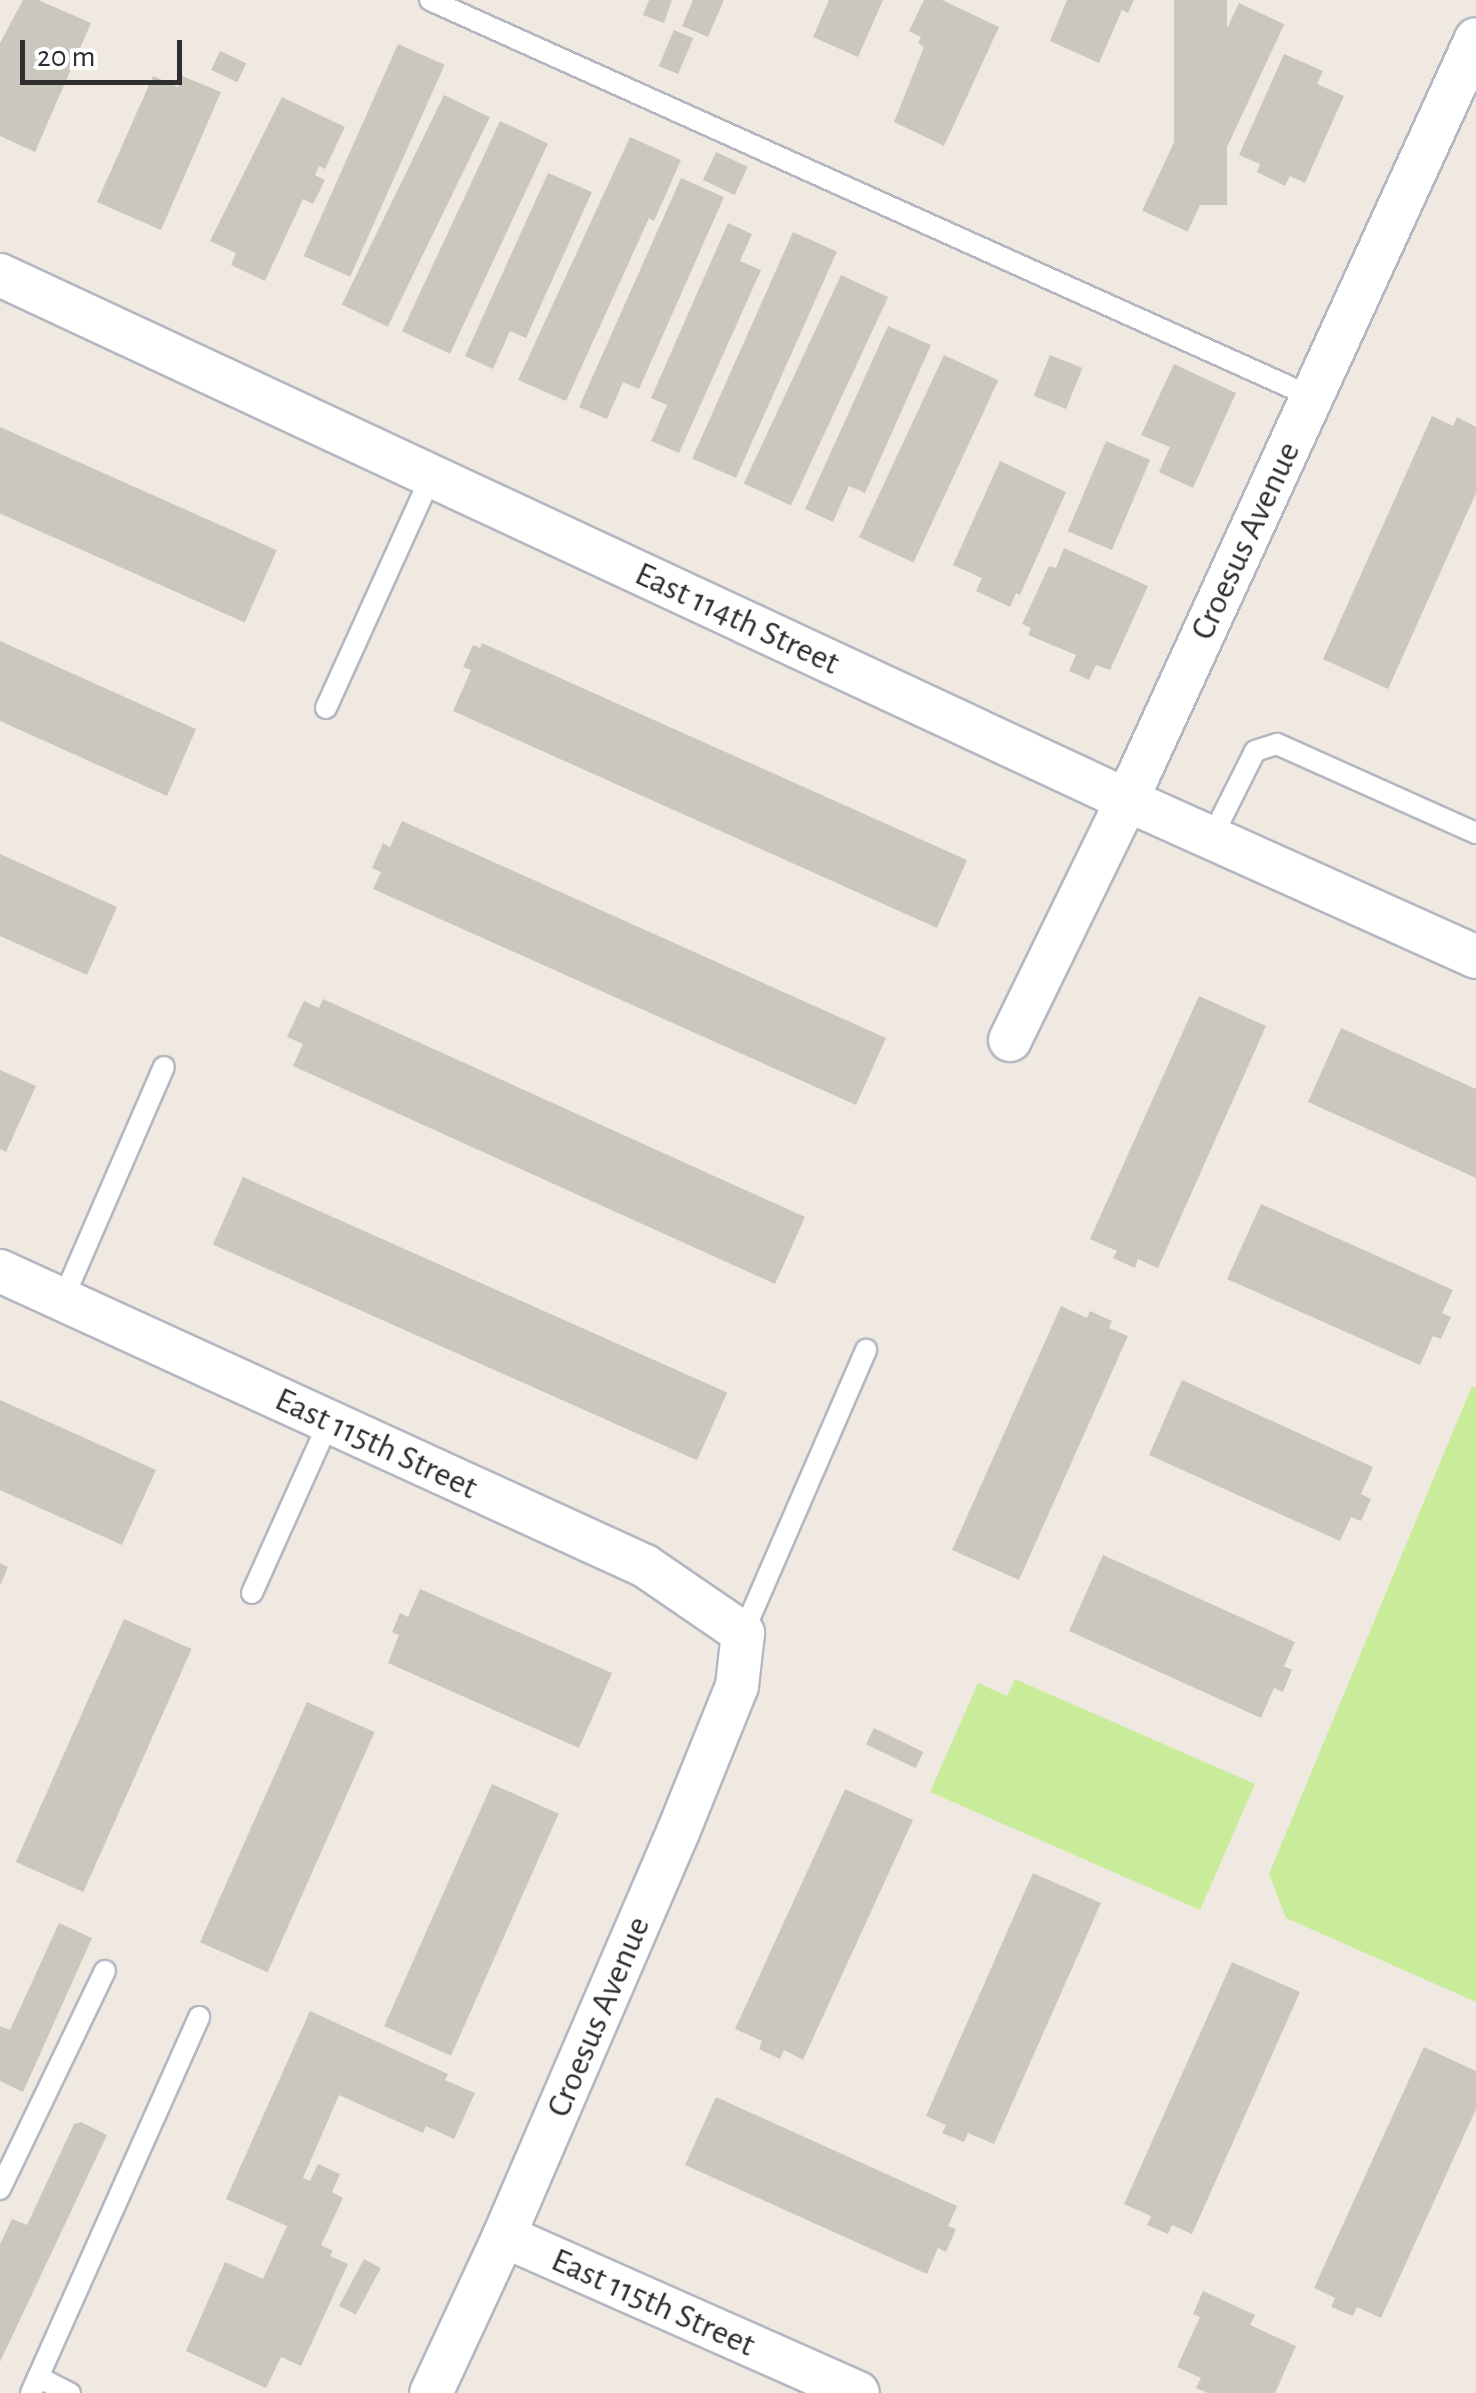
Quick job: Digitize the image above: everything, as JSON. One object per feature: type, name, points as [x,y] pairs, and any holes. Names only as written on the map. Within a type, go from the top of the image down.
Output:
[{"type":"street","name":"Croesus Avenue","points":[[1010,1040],[1127,800],[1476,39]]},
{"type":"street","name":"East 114th Street","points":[[0,275],[1211,839],[1476,957]]},
{"type":"street","name":"East 115th Street","points":[[0,1272],[645,1566],[743,1633]]},
{"type":"street","name":"Croesus Avenue","points":[[431,2393],[504,2236],[737,1686],[743,1633]]},
{"type":"street","name":"East 115th Street","points":[[504,2236],[858,2393]]},
{"type":"lane","points":[[430,0],[1312,397]]},
{"type":"lane","points":[[326,708],[432,476]]},
{"type":"lane","points":[[1211,839],[1254,751],[1278,744],[1476,833]]},
{"type":"lane","points":[[64,1299],[164,1067]]},
{"type":"lane","points":[[743,1633],[866,1350]]},
{"type":"lane","points":[[252,1593],[329,1422]]},
{"type":"lane","points":[[0,2189],[105,1970]]},
{"type":"lane","points":[[70,2393],[35,2385],[199,2017]]},
{"type":"green space","points":[[1472,1386],[1476,1388],[1476,2002],[1286,1918],[1269,1874]]},
{"type":"green space","points":[[1015,1679],[1255,1784],[1200,1910],[930,1792],[978,1683],[1007,1696]]},
{"type":"building","points":[[23,0],[38,0],[91,23],[35,152],[0,136],[0,43]]},
{"type":"building","points":[[649,0],[672,0],[664,23],[643,15]]},
{"type":"building","points":[[693,0],[724,0],[708,37],[682,26]]},
{"type":"building","points":[[829,0],[883,0],[858,57],[813,37]]},
{"type":"building","points":[[924,0],[942,0],[999,27],[944,146],[894,122],[924,47],[918,43],[921,37],[909,31]]},
{"type":"building","points":[[1067,0],[1134,0],[1128,13],[1122,10],[1099,63],[1050,41]]},
{"type":"building","points":[[1174,0],[1227,0],[1227,205],[1174,205]]},
{"type":"building","points":[[1239,3],[1284,24],[1188,232],[1142,211]]},
{"type":"building","points":[[674,30],[693,38],[678,74],[659,66]]},
{"type":"building","points":[[398,44],[445,65],[350,277],[304,256]]},
{"type":"building","points":[[220,51],[246,63],[237,82],[211,70]]},
{"type":"building","points":[[1284,54],[1323,71],[1317,84],[1344,96],[1305,183],[1290,176],[1285,186],[1257,172],[1260,164],[1239,155]]},
{"type":"building","points":[[153,76],[178,87],[182,76],[221,92],[161,230],[97,202]]},
{"type":"building","points":[[444,95],[490,117],[388,327],[342,304]]},
{"type":"building","points":[[282,97],[345,127],[325,169],[319,166],[315,175],[325,180],[313,204],[303,199],[265,281],[231,265],[236,253],[210,241]]},
{"type":"building","points":[[500,121],[548,143],[450,354],[402,331]]},
{"type":"building","points":[[630,137],[681,160],[654,221],[649,218],[566,401],[518,380]]},
{"type":"building","points":[[716,152],[748,167],[735,195],[703,180]]},
{"type":"building","points":[[548,173],[592,192],[526,338],[510,331],[493,369],[465,356]]},
{"type":"building","points":[[681,178],[724,197],[639,389],[623,382],[607,419],[579,407]]},
{"type":"building","points":[[728,223],[752,234],[740,261],[761,270],[679,453],[651,441],[667,405],[651,398]]},
{"type":"building","points":[[793,232],[837,252],[736,478],[692,459]]},
{"type":"building","points":[[841,275],[888,297],[791,505],[744,483]]},
{"type":"building","points":[[888,326],[931,345],[865,493],[849,486],[833,522],[805,509]]},
{"type":"building","points":[[944,355],[998,380],[913,563],[859,537]]},
{"type":"building","points":[[1050,355],[1082,368],[1066,409],[1034,396]]},
{"type":"building","points":[[1174,364],[1236,393],[1193,488],[1159,472],[1170,447],[1141,435]]},
{"type":"building","points":[[1432,416],[1453,426],[1457,417],[1476,427],[1476,493],[1388,689],[1323,659]]},
{"type":"building","points":[[0,427],[277,550],[245,622],[0,513]]},
{"type":"building","points":[[1106,441],[1150,460],[1112,550],[1068,531]]},
{"type":"building","points":[[1000,461],[1066,492],[1020,595],[1016,593],[1010,607],[976,591],[982,578],[953,565]]},
{"type":"building","points":[[1064,548],[1148,586],[1110,670],[1096,665],[1089,680],[1069,671],[1076,655],[1028,635],[1031,628],[1022,624],[1049,566],[1056,568]]},
{"type":"building","points":[[0,641],[196,729],[167,796],[0,721]]},
{"type":"building","points":[[482,643],[967,860],[937,928],[453,711],[471,670],[463,667],[473,645],[480,648]]},
{"type":"building","points":[[402,821],[886,1038],[856,1105],[373,889],[381,872],[372,868],[383,843],[390,847]]},
{"type":"building","points":[[0,854],[117,907],[87,975],[0,936]]},
{"type":"building","points":[[1199,996],[1266,1026],[1158,1268],[1138,1259],[1135,1268],[1113,1258],[1117,1251],[1090,1239]]},
{"type":"building","points":[[323,999],[805,1217],[775,1284],[293,1066],[303,1044],[287,1037],[304,1001],[319,1008]]},
{"type":"building","points":[[1341,1028],[1476,1089],[1476,1178],[1308,1102]]},
{"type":"building","points":[[0,1070],[36,1086],[6,1152],[0,1149]]},
{"type":"building","points":[[243,1177],[727,1393],[697,1460],[213,1245]]},
{"type":"building","points":[[1261,1204],[1453,1290],[1442,1313],[1451,1317],[1441,1339],[1433,1336],[1420,1365],[1227,1279]]},
{"type":"building","points":[[1061,1306],[1087,1318],[1090,1311],[1112,1321],[1109,1328],[1128,1336],[1019,1580],[952,1550]]},
{"type":"building","points":[[1182,1380],[1373,1467],[1361,1494],[1371,1499],[1361,1521],[1351,1517],[1340,1541],[1149,1455]]},
{"type":"building","points":[[0,1400],[156,1470],[122,1545],[0,1490]]},
{"type":"building","points":[[1103,1555],[1295,1642],[1284,1666],[1292,1670],[1283,1692],[1274,1688],[1261,1718],[1069,1631]]},
{"type":"building","points":[[0,1563],[8,1567],[0,1586]]},
{"type":"building","points":[[420,1589],[612,1673],[579,1748],[388,1663],[399,1635],[392,1632],[400,1613],[408,1617]]},
{"type":"building","points":[[124,1619],[192,1649],[83,1892],[16,1862]]},
{"type":"building","points":[[307,1702],[375,1732],[268,1972],[200,1942]]},
{"type":"building","points":[[874,1728],[923,1752],[916,1768],[866,1744]]},
{"type":"building","points":[[492,1784],[559,1814],[451,2056],[384,2026]]},
{"type":"building","points":[[845,1789],[913,1820],[803,2060],[784,2050],[780,2059],[759,2049],[762,2041],[735,2029]]},
{"type":"building","points":[[1033,1873],[1101,1903],[994,2144],[968,2133],[964,2142],[942,2133],[946,2125],[926,2116]]},
{"type":"building","points":[[59,1923],[92,1938],[23,2092],[0,2081],[0,2026],[10,2030]]},
{"type":"building","points":[[1232,1962],[1300,1992],[1192,2234],[1172,2225],[1168,2234],[1147,2225],[1151,2216],[1124,2204]]},
{"type":"building","points":[[310,2011],[448,2074],[445,2080],[475,2093],[454,2139],[426,2126],[423,2133],[339,2095],[303,2178],[310,2181],[318,2164],[340,2174],[332,2192],[343,2198],[321,2245],[333,2251],[330,2256],[348,2264],[301,2366],[281,2357],[266,2388],[186,2351],[225,2262],[263,2279],[287,2226],[226,2199]]},
{"type":"building","points":[[1424,2047],[1476,2071],[1476,2109],[1381,2318],[1357,2307],[1353,2316],[1331,2307],[1335,2298],[1314,2288]]},
{"type":"building","points":[[716,2097],[957,2206],[948,2226],[956,2229],[946,2252],[938,2248],[927,2274],[685,2165]]},
{"type":"building","points":[[81,2122],[107,2135],[0,2362],[0,2244],[12,2219],[27,2225],[74,2124]]},
{"type":"building","points":[[364,2259],[381,2268],[356,2315],[339,2306]]},
{"type":"building","points":[[1203,2291],[1255,2315],[1250,2325],[1296,2346],[1275,2393],[1208,2393],[1196,2388],[1201,2378],[1177,2367],[1200,2317],[1193,2314]]}]
